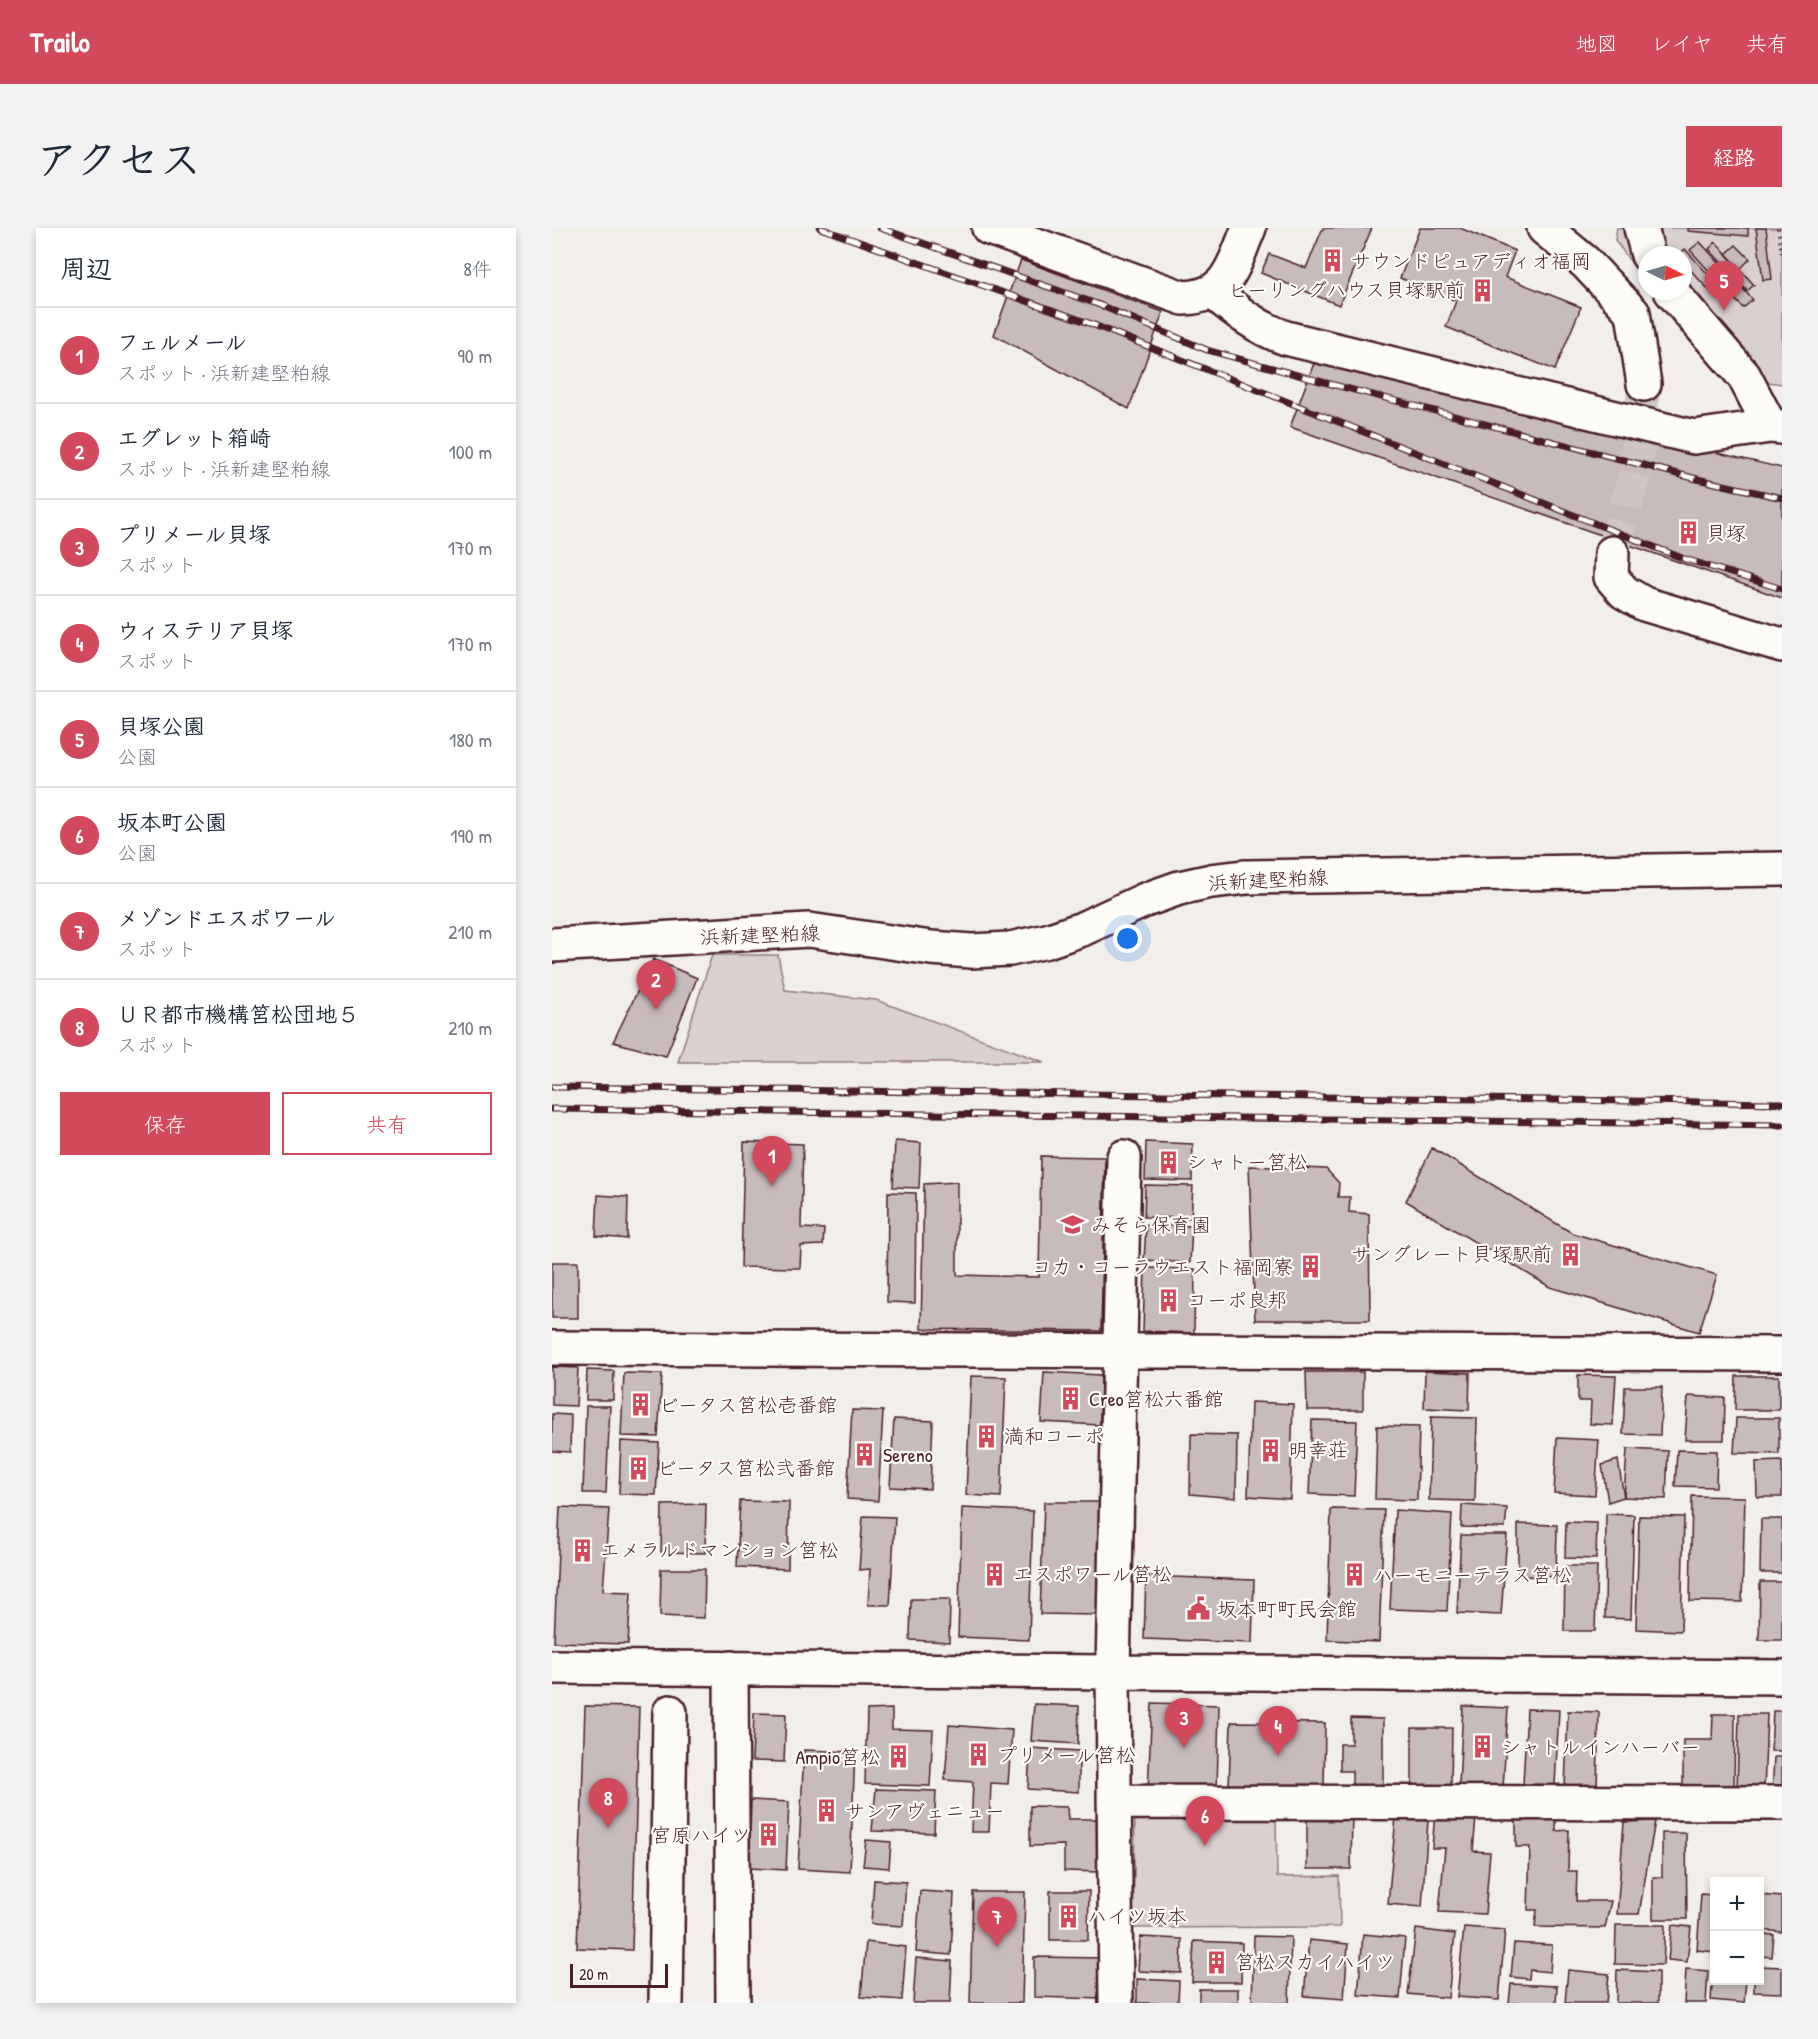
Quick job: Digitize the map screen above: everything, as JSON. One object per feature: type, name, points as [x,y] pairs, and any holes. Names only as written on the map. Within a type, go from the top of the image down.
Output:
[{"type":"street","points":[[989,228],[1183,298],[1200,297],[1213,292],[1224,282],[1249,228]]},
{"type":"street","points":[[1544,228],[1585,262],[1633,313],[1644,384]]},
{"type":"street","points":[[1641,228],[1646,246]]},
{"type":"street","points":[[1213,292],[1247,320],[1266,332],[1694,437],[1776,427],[1744,376],[1679,300]]},
{"type":"street","points":[[1612,553],[1611,577],[1624,592],[1644,604],[1782,645]]},
{"type":"street","name":"浜新建堅粕線","points":[[552,945],[809,930],[931,948],[971,951],[1011,949],[1074,932],[1145,900],[1179,888],[1234,878],[1782,869]]},
{"type":"street","points":[[1116,2003],[1113,1671],[1124,1157]]},
{"type":"street","points":[[552,1348],[1782,1354]]},
{"type":"street","points":[[552,1667],[1782,1677]]},
{"type":"street","points":[[731,1668],[733,2003]]},
{"type":"street","points":[[666,2003],[670,1712]]},
{"type":"street","points":[[1114,1802],[1782,1803]]},
{"type":"path","points":[[1778,228],[1782,253]]},
{"type":"shaded area","points":[[1617,228],[1782,228],[1782,384],[1728,377],[1680,331],[1658,300],[1692,300],[1692,246],[1638,246],[1638,272],[1615,240]]},
{"type":"shaded area","points":[[712,955],[778,955],[785,990],[876,1000],[1044,1062],[678,1062]]},
{"type":"shaded area","points":[[1276,1815],[1277,1877],[1339,1876],[1340,1927],[1133,1928],[1135,1816]]},
{"type":"building","name":"サウンドピュアディオ福岡","points":[[1323,228],[1372,228],[1339,305],[1261,273],[1269,254],[1306,268]]},
{"type":"building","name":"ヒーリングハウス貝塚駅前","points":[[1420,228],[1460,228],[1515,251],[1505,277],[1581,307],[1555,370],[1446,327],[1456,301],[1400,278]]},
{"type":"building","points":[[1688,228],[1748,228],[1748,236],[1688,231]]},
{"type":"building","points":[[1756,228],[1766,228],[1772,279],[1763,280]]},
{"type":"building","points":[[1700,242],[1753,300],[1743,308],[1692,252],[1692,248]]},
{"type":"building","points":[[1716,242],[1754,285],[1747,291],[1709,249]]},
{"type":"building","points":[[1736,245],[1750,259],[1740,269],[1726,254]]},
{"type":"building","points":[[1692,257],[1725,293],[1718,300],[1692,272]]},
{"type":"building","points":[[1021,260],[1163,312],[1129,409],[994,335]]},
{"type":"building","name":"貝塚","points":[[1316,358],[1782,468],[1782,598],[1290,427]]},
{"type":"building","points":[[653,959],[697,978],[666,1056],[613,1042]]},
{"type":"building","points":[[895,1141],[921,1143],[919,1188],[893,1187]]},
{"type":"building","points":[[744,1142],[803,1144],[801,1228],[824,1229],[823,1245],[801,1246],[800,1268],[741,1267]]},
{"type":"building","name":"シャトー筥松","points":[[1146,1142],[1193,1144],[1192,1181],[1145,1180]]},
{"type":"building","name":"サングレート貝塚駅前","points":[[1432,1148],[1572,1233],[1717,1275],[1699,1332],[1550,1287],[1406,1201]]},
{"type":"building","points":[[1041,1156],[1105,1157],[1101,1331],[921,1329],[924,1184],[957,1182],[957,1275],[1039,1277]]},
{"type":"building","name":"コカ・コーラウエスト福岡寮","points":[[1249,1166],[1326,1169],[1339,1183],[1338,1197],[1350,1197],[1349,1212],[1369,1214],[1370,1320],[1255,1320]]},
{"type":"building","points":[[1145,1185],[1193,1186],[1191,1218],[1144,1217]]},
{"type":"building","points":[[888,1192],[916,1193],[915,1303],[887,1302]]},
{"type":"building","points":[[598,1195],[628,1197],[627,1239],[596,1236]]},
{"type":"building","points":[[1146,1225],[1192,1226],[1190,1263],[1144,1260]]},
{"type":"building","points":[[552,1262],[578,1262],[578,1318],[552,1318]]},
{"type":"building","name":"コーポ良邦","points":[[1145,1268],[1195,1269],[1194,1333],[1143,1331]]},
{"type":"building","points":[[552,1367],[578,1368],[576,1406],[552,1405]]},
{"type":"building","points":[[587,1370],[614,1371],[613,1400],[586,1400]]},
{"type":"building","points":[[1425,1371],[1470,1373],[1469,1410],[1424,1408]]},
{"type":"building","name":"Creo筥松六番館","points":[[1044,1372],[1101,1375],[1100,1425],[1041,1422]]},
{"type":"building","points":[[1306,1372],[1363,1372],[1363,1410],[1307,1410]]},
{"type":"building","name":"ビータス筥松壱番館","points":[[624,1373],[662,1374],[658,1437],[621,1436]]},
{"type":"building","points":[[1578,1375],[1616,1376],[1613,1425],[1590,1424],[1591,1401],[1578,1401]]},
{"type":"building","name":"満和コーポ","points":[[971,1376],[1006,1377],[1001,1497],[966,1495]]},
{"type":"building","points":[[1736,1376],[1779,1376],[1779,1410],[1735,1410]]},
{"type":"building","points":[[1625,1387],[1662,1387],[1660,1435],[1623,1434]]},
{"type":"building","points":[[1688,1396],[1725,1398],[1724,1440],[1685,1440]]},
{"type":"building","name":"明幸荘","points":[[1251,1402],[1293,1404],[1290,1499],[1248,1496]]},
{"type":"building","points":[[586,1406],[610,1406],[606,1493],[583,1493]]},
{"type":"building","name":"Sereno","points":[[852,1410],[883,1411],[878,1501],[847,1499]]},
{"type":"building","points":[[552,1414],[571,1415],[570,1452],[552,1451]]},
{"type":"building","points":[[1431,1417],[1477,1418],[1475,1501],[1429,1500]]},
{"type":"building","points":[[1736,1418],[1779,1418],[1779,1454],[1734,1453]]},
{"type":"building","points":[[894,1419],[933,1421],[930,1489],[890,1487]]},
{"type":"building","points":[[1312,1420],[1357,1421],[1354,1496],[1309,1494]]},
{"type":"building","points":[[1377,1426],[1419,1427],[1417,1500],[1375,1499]]},
{"type":"building","points":[[1191,1434],[1237,1435],[1236,1498],[1190,1494]]},
{"type":"building","points":[[1557,1438],[1599,1440],[1595,1495],[1554,1493]]},
{"type":"building","name":"ビータス筥松弐番館","points":[[621,1441],[659,1443],[656,1495],[619,1494]]},
{"type":"building","points":[[1627,1449],[1668,1451],[1666,1499],[1624,1497]]},
{"type":"building","points":[[1677,1450],[1717,1451],[1716,1487],[1675,1486]]},
{"type":"building","points":[[1618,1460],[1624,1497],[1608,1502],[1602,1465]]},
{"type":"building","points":[[1782,1461],[1782,1497],[1757,1497],[1756,1462]]},
{"type":"building","points":[[1692,1496],[1745,1497],[1742,1602],[1690,1601]]},
{"type":"building","points":[[740,1501],[789,1502],[788,1569],[737,1567]]},
{"type":"building","points":[[1044,1502],[1101,1502],[1098,1615],[1040,1614]]},
{"type":"building","points":[[706,1504],[705,1553],[661,1552],[662,1505]]},
{"type":"building","points":[[1462,1505],[1507,1508],[1505,1528],[1461,1527]]},
{"type":"building","name":"エメラルドマンション筥松","points":[[560,1507],[609,1509],[603,1591],[631,1592],[628,1644],[554,1642]]},
{"type":"building","name":"エスポワール筥松","points":[[962,1508],[1033,1511],[1029,1640],[958,1637]]},
{"type":"building","name":"ハーモニーテラス筥松","points":[[1331,1509],[1384,1510],[1379,1642],[1327,1640]]},
{"type":"building","points":[[1395,1510],[1452,1514],[1447,1611],[1390,1609]]},
{"type":"building","points":[[1606,1514],[1634,1515],[1631,1619],[1605,1618]]},
{"type":"building","points":[[863,1516],[895,1517],[890,1605],[868,1605],[870,1569],[859,1570]]},
{"type":"building","points":[[1639,1516],[1684,1517],[1681,1631],[1636,1629]]},
{"type":"building","points":[[1761,1519],[1782,1519],[1782,1573],[1760,1573]]},
{"type":"building","points":[[1566,1522],[1597,1523],[1596,1559],[1565,1558]]},
{"type":"building","points":[[1518,1524],[1557,1525],[1556,1577],[1518,1576]]},
{"type":"building","points":[[1461,1535],[1507,1535],[1501,1615],[1457,1613]]},
{"type":"building","points":[[1565,1566],[1597,1566],[1595,1631],[1564,1631]]},
{"type":"building","points":[[661,1569],[705,1569],[704,1618],[660,1616]]},
{"type":"building","name":"坂本町町民会館","points":[[1146,1576],[1254,1580],[1252,1643],[1144,1639]]},
{"type":"building","points":[[1760,1582],[1782,1582],[1782,1640],[1759,1640]]},
{"type":"building","points":[[911,1599],[950,1599],[949,1642],[910,1640]]},
{"type":"building","points":[[1152,1703],[1219,1705],[1217,1792],[1148,1791]]},
{"type":"building","points":[[1034,1704],[1079,1706],[1078,1744],[1031,1741]]},
{"type":"building","points":[[585,1706],[639,1707],[632,1950],[577,1948]]},
{"type":"building","name":"シャトルインハーバー","points":[[1463,1706],[1508,1708],[1503,1788],[1459,1785]]},
{"type":"building","name":"Ampio筥松","points":[[892,1709],[892,1729],[933,1730],[930,1786],[865,1784],[867,1710]]},
{"type":"building","points":[[1527,1709],[1559,1710],[1555,1785],[1523,1784]]},
{"type":"building","points":[[1568,1711],[1599,1712],[1597,1788],[1565,1787]]},
{"type":"building","points":[[1773,1711],[1782,1711],[1782,1751],[1771,1751]]},
{"type":"building","points":[[754,1713],[786,1714],[784,1762],[752,1761]]},
{"type":"building","points":[[1713,1714],[1735,1714],[1734,1789],[1683,1790],[1683,1740],[1712,1740]]},
{"type":"building","points":[[1739,1714],[1767,1714],[1764,1792],[1737,1791]]},
{"type":"building","points":[[1351,1718],[1383,1719],[1383,1790],[1352,1791],[1352,1771],[1340,1771],[1340,1744],[1351,1744]]},
{"type":"building","points":[[1231,1722],[1325,1723],[1324,1789],[1229,1788]]},
{"type":"building","name":"プリメール筥松","points":[[949,1725],[1012,1730],[1008,1784],[991,1783],[989,1832],[971,1832],[973,1782],[945,1780]]},
{"type":"building","points":[[1412,1728],[1452,1728],[1451,1786],[1412,1788]]},
{"type":"building","points":[[1030,1748],[1079,1751],[1079,1792],[1028,1789]]},
{"type":"building","name":"サンアヴェニュー","points":[[804,1750],[855,1752],[850,1872],[798,1869]]},
{"type":"building","points":[[1774,1757],[1782,1757],[1782,1795],[1772,1794]]},
{"type":"building","points":[[876,1789],[936,1791],[934,1833],[872,1831]]},
{"type":"building","name":"宮原ハイツ","points":[[751,1800],[789,1802],[786,1870],[749,1868]]},
{"type":"building","points":[[1030,1806],[1067,1807],[1068,1819],[1099,1819],[1099,1872],[1064,1871],[1064,1845],[1030,1846]]},
{"type":"building","points":[[1352,1812],[1351,1869],[1307,1869],[1307,1814]]},
{"type":"building","points":[[1435,1814],[1476,1817],[1473,1851],[1490,1852],[1485,1914],[1439,1912],[1445,1848],[1432,1848]]},
{"type":"building","points":[[1516,1814],[1556,1815],[1556,1831],[1569,1830],[1568,1871],[1577,1871],[1576,1901],[1611,1901],[1605,1928],[1535,1927],[1537,1910],[1528,1910],[1530,1847],[1516,1847]]},
{"type":"building","points":[[1396,1817],[1428,1821],[1422,1907],[1388,1904]]},
{"type":"building","points":[[1655,1821],[1639,1914],[1617,1914],[1624,1822]]},
{"type":"building","points":[[1662,1833],[1686,1833],[1687,1919],[1653,1919],[1653,1877],[1662,1877]]},
{"type":"building","points":[[866,1840],[891,1842],[889,1868],[863,1866]]},
{"type":"building","points":[[874,1880],[906,1882],[903,1926],[871,1924]]},
{"type":"building","points":[[920,1891],[954,1893],[951,1955],[916,1952]]},
{"type":"building","name":"ハイツ坂本","points":[[1050,1891],[1089,1891],[1088,1940],[1050,1940]]},
{"type":"building","points":[[973,1892],[1025,1892],[1022,2003],[970,2003]]},
{"type":"building","points":[[1701,1894],[1710,1895],[1710,1952],[1697,1950]]},
{"type":"building","points":[[1764,1895],[1782,1897],[1782,1932],[1764,1930]]},
{"type":"building","points":[[1616,1925],[1665,1925],[1663,1965],[1615,1964]]},
{"type":"building","points":[[1672,1925],[1691,1927],[1687,1962],[1668,1960]]},
{"type":"building","points":[[1464,1927],[1505,1930],[1499,2000],[1457,1997]]},
{"type":"building","points":[[1416,1929],[1455,1934],[1448,1998],[1408,1994]]},
{"type":"building","points":[[1363,1934],[1405,1938],[1400,1998],[1358,1995]]},
{"type":"building","points":[[1764,1934],[1774,1935],[1772,1957],[1764,1956]]},
{"type":"building","points":[[1254,1936],[1291,1937],[1289,2003],[1252,2003]]},
{"type":"building","points":[[1140,1937],[1182,1939],[1181,1973],[1138,1971]]},
{"type":"building","points":[[1309,1940],[1348,1944],[1344,1999],[1304,1996]]},
{"type":"building","name":"筥松スカイハイツ","points":[[1194,1941],[1242,1943],[1241,1982],[1192,1982]]},
{"type":"building","points":[[866,1942],[906,1947],[902,2000],[861,1997]]},
{"type":"building","points":[[1514,1943],[1552,1945],[1550,1972],[1530,1970],[1529,1979],[1511,1977]]},
{"type":"building","points":[[1034,1957],[1104,1958],[1103,1999],[1034,1997]]},
{"type":"building","points":[[916,1958],[952,1961],[950,2003],[913,2003]]},
{"type":"building","points":[[1764,1966],[1782,1967],[1782,1993],[1754,1992],[1754,1985],[1764,1985]]},
{"type":"building","points":[[1686,1969],[1708,1971],[1706,2003],[1684,2003]]},
{"type":"building","points":[[1568,1970],[1609,1974],[1606,2003],[1565,2003]]},
{"type":"building","points":[[1617,1970],[1658,1972],[1658,2003],[1616,2003]]},
{"type":"building","points":[[1137,1979],[1179,1981],[1178,2003],[1137,2003]]},
{"type":"building","points":[[1511,1984],[1557,1986],[1556,2003],[1509,2003]]},
{"type":"building","points":[[1712,1985],[1746,1985],[1744,2003],[1711,2000]]},
{"type":"building","points":[[1199,1989],[1238,1989],[1238,2003],[1199,2003]]},
{"type":"tunnel","points":[[1612,553],[1636,471],[1644,384]]},
{"type":"railway","points":[[820,228],[1089,323],[1682,558],[1782,589]]},
{"type":"railway","points":[[880,228],[1097,304],[1207,350],[1697,479],[1782,498]]},
{"type":"railway","points":[[552,1087],[1782,1103]]},
{"type":"railway","points":[[552,1109],[1782,1125]]},
{"type":"place","name":"サウンドピュアディオ福岡","points":[[1333,261]]},
{"type":"place","name":"ヒーリングハウス貝塚駅前","points":[[1483,290]]},
{"type":"place","name":"貝塚公園","points":[[1724,311]]},
{"type":"place","name":"貝塚","points":[[1688,533]]},
{"type":"place","name":"エグレット箱崎","points":[[656,1010]]},
{"type":"place","name":"シャトー筥松","points":[[1169,1162]]},
{"type":"place","name":"フェルメール","points":[[772,1186]]},
{"type":"place","name":"みそら保育園","points":[[1073,1225]]},
{"type":"place","name":"サングレート貝塚駅前","points":[[1570,1254]]},
{"type":"place","name":"コカ・コーラウエスト福岡寮","points":[[1311,1267]]},
{"type":"place","name":"コーポ良邦","points":[[1169,1300]]},
{"type":"place","name":"Creo筥松六番館","points":[[1071,1399]]},
{"type":"place","name":"ビータス筥松壱番館","points":[[641,1405]]},
{"type":"place","name":"満和コーポ","points":[[986,1436]]},
{"type":"place","name":"明幸荘","points":[[1270,1450]]},
{"type":"place","name":"Sereno","points":[[865,1455]]},
{"type":"place","name":"ビータス筥松弐番館","points":[[639,1468]]},
{"type":"place","name":"エメラルドマンション筥松","points":[[582,1550]]},
{"type":"place","name":"エスポワール筥松","points":[[995,1574]]},
{"type":"place","name":"ハーモニーテラス筥松","points":[[1355,1575]]},
{"type":"place","name":"坂本町町民会館","points":[[1199,1609]]},
{"type":"place","name":"シャトルインハーバー","points":[[1483,1747]]},
{"type":"place","name":"プリメール貝塚","points":[[1184,1748]]},
{"type":"place","name":"プリメール筥松","points":[[979,1755]]},
{"type":"place","name":"ウィステリア貝塚","points":[[1278,1756]]},
{"type":"place","name":"Ampio筥松","points":[[898,1757]]},
{"type":"place","name":"サンアヴェニュー","points":[[827,1811]]},
{"type":"place","name":"ＵＲ都市機構筥松団地５","points":[[608,1828]]},
{"type":"place","name":"宮原ハイツ","points":[[769,1835]]},
{"type":"place","name":"坂本町公園","points":[[1205,1846]]},
{"type":"place","name":"ハイツ坂本","points":[[1069,1916]]},
{"type":"place","name":"メゾンドエスポワール","points":[[997,1947]]},
{"type":"place","name":"筥松スカイハイツ","points":[[1217,1962]]}]
